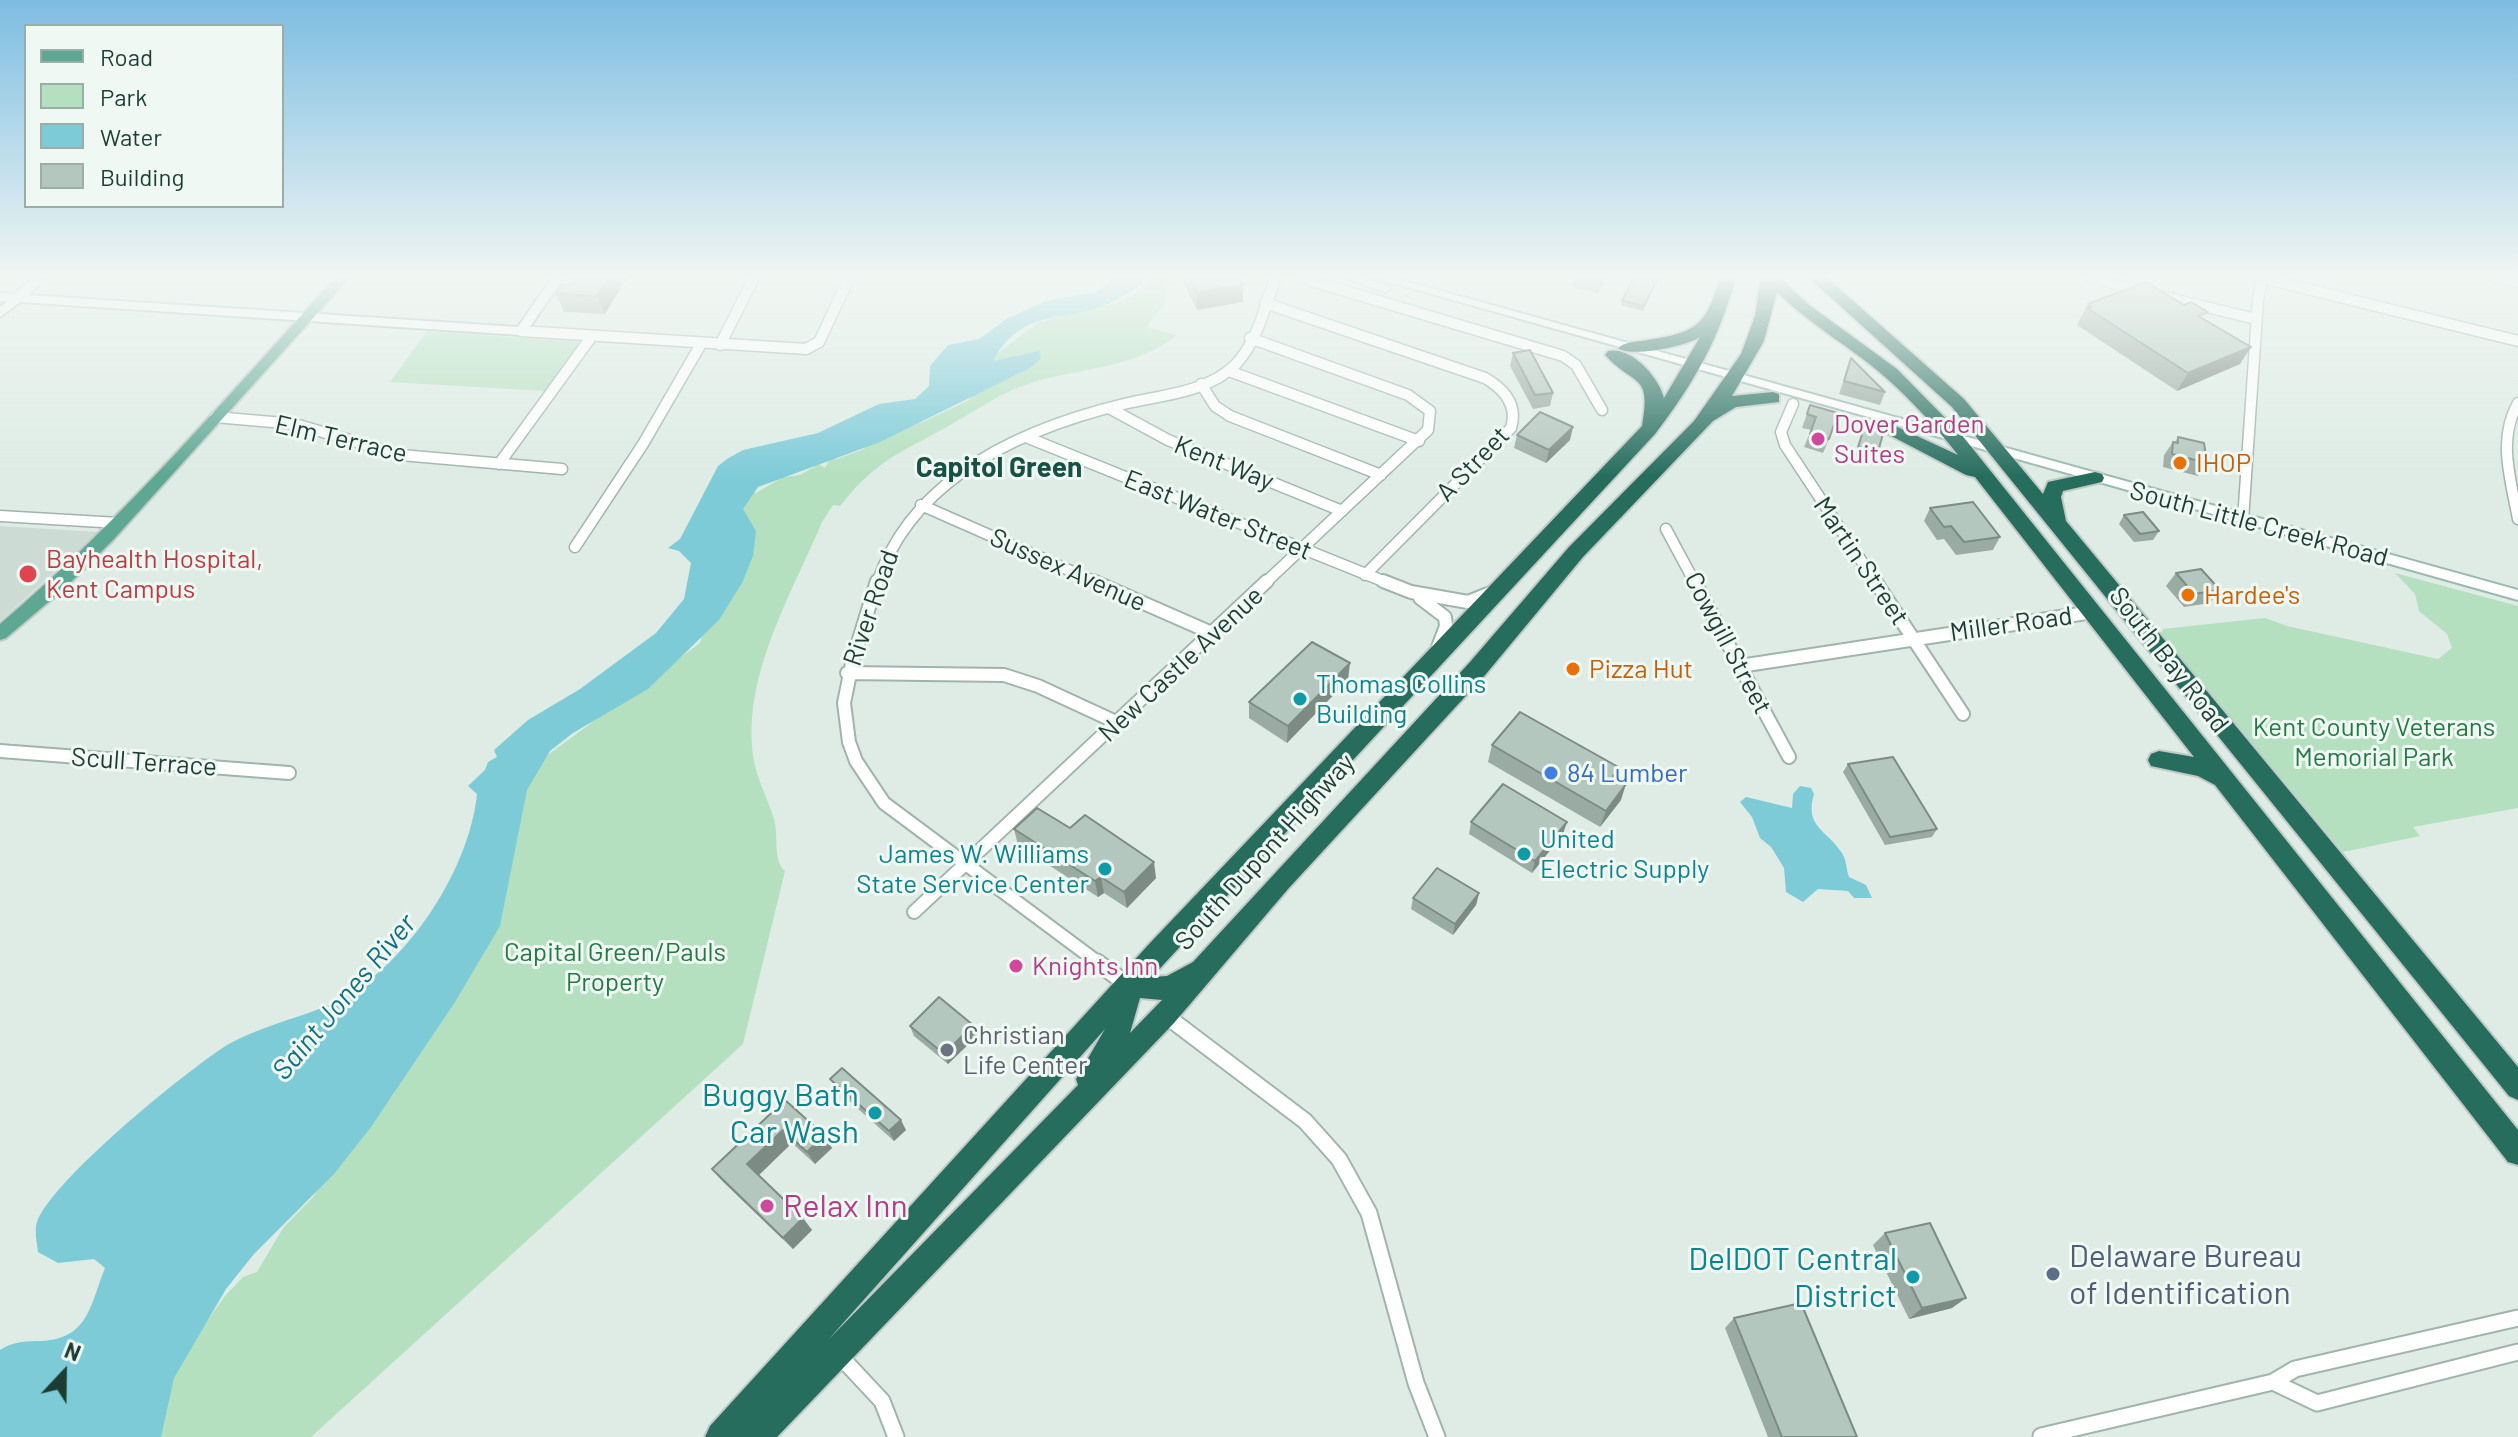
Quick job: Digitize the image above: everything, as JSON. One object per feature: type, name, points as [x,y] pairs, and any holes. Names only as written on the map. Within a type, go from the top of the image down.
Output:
[{"type":"highway","points":[[1620,351],[1664,343]]},
{"type":"highway","name":"South Dupont Highway","points":[[755,1437],[1041,1140],[1136,1002],[1159,951],[1698,380],[1710,343]]},
{"type":"highway","name":"South Dupont Highway","points":[[721,1437],[1136,1002],[1176,986],[1212,956],[1478,667],[1576,552],[1688,436],[1732,383],[1755,343]]},
{"type":"highway","name":"South Bay Road","points":[[1852,343],[1913,392],[1960,444],[2518,1152]]},
{"type":"highway","name":"South Bay Road","points":[[1891,343],[1948,393],[2000,453],[2518,1087]]},
{"type":"highway","points":[[1620,351],[1652,385],[1656,414],[1649,430]]},
{"type":"highway","points":[[1576,552],[1623,488],[1701,401],[1698,380]]},
{"type":"highway","points":[[1913,392],[2000,453]]},
{"type":"highway","points":[[1688,436],[1731,402],[1773,398]]},
{"type":"highway","points":[[1885,428],[1952,457],[1995,489]]},
{"type":"highway","points":[[2057,522],[2051,497],[2055,486],[2095,478]]},
{"type":"highway","points":[[2093,612],[2145,629]]},
{"type":"highway","points":[[2179,722],[2179,744],[2159,760],[2202,768],[2225,779]]},
{"type":"highway","points":[[1041,1140],[1094,1072],[1136,1002]]},
{"type":"main road","points":[[0,634],[60,583],[119,523],[283,343]]},
{"type":"street","points":[[499,464],[587,343]]},
{"type":"street","points":[[688,343],[799,350],[816,343]]},
{"type":"street","points":[[1247,343],[1229,371],[1419,441],[1428,430],[1432,417],[1418,400],[1264,343]]},
{"type":"street","name":"A Street","points":[[1365,575],[1511,428],[1513,409],[1500,387],[1485,378],[1383,343]]},
{"type":"street","points":[[1510,343],[1570,360],[1602,410]]},
{"type":"street","points":[[1586,343],[1620,351]]},
{"type":"street","points":[[1594,343],[1698,380],[1732,383]]},
{"type":"street","points":[[2243,520],[2254,343]]},
{"type":"street","points":[[575,547],[643,444],[701,344]]},
{"type":"street","name":"River Road","points":[[1229,371],[1201,384],[1109,408],[1026,437],[961,473],[921,505],[888,553],[847,673],[843,698],[847,745],[864,778],[884,803],[1136,1002],[1305,1121],[1339,1159],[1369,1213],[1416,1383],[1437,1437]]},
{"type":"street","name":"South Little Creek Road","points":[[1732,383],[1960,444]]},
{"type":"street","name":"South Little Creek Road","points":[[1732,383],[1793,404],[2095,478],[2518,595]]},
{"type":"street","points":[[1201,384],[1221,412],[1381,475]]},
{"type":"street","points":[[2518,403],[2508,421],[2506,435],[2518,519]]},
{"type":"street","name":"Martin Street","points":[[1793,404],[1781,432],[1785,445],[1963,714]]},
{"type":"street","name":"Kent Way","points":[[1109,408],[1168,440],[1342,511]]},
{"type":"street","name":"Elm Terrace","points":[[215,417],[295,424],[401,455],[562,469]]},
{"type":"street","name":"East Water Street","points":[[1026,437],[1411,592],[1468,602],[1500,590]]},
{"type":"street","name":"New Castle Avenue","points":[[914,912],[1419,441]]},
{"type":"street","name":"Sussex Avenue","points":[[921,505],[1214,634]]},
{"type":"street","points":[[0,516],[119,523]]},
{"type":"street","name":"Cowgill Street","points":[[1666,529],[1789,757]]},
{"type":"street","name":"East Water Street","points":[[1411,592],[1445,617],[1446,626],[1431,663]]},
{"type":"street","name":"Miller Road","points":[[1740,666],[2093,612]]},
{"type":"street","points":[[847,673],[1004,675],[1038,686],[1118,723]]},
{"type":"street","name":"Scull Terrace","points":[[0,751],[289,773]]},
{"type":"street","points":[[2041,1436],[2273,1382],[2295,1369],[2518,1318]]},
{"type":"street","points":[[836,1351],[882,1401],[896,1437]]},
{"type":"street","points":[[2273,1382],[2317,1403],[2518,1352]]},
{"type":"shaded area","name":"Bayhealth Hospital, Kent Campus","points":[[0,526],[98,532],[0,621]]},
{"type":"green space","points":[[418,343],[580,343],[545,391],[390,382]]},
{"type":"green space","name":"Capital Green/Pauls Property","points":[[1011,343],[1166,343],[1122,362],[1042,380],[997,398],[881,465],[840,506],[833,505],[822,522],[771,638],[754,699],[754,761],[774,819],[778,860],[785,871],[743,1044],[311,1437],[146,1437],[171,1371],[225,1296],[243,1277],[257,1272],[283,1228],[313,1197],[356,1135],[394,1094],[398,1072],[530,768],[700,643],[747,492],[756,493],[783,477],[800,475],[819,464],[825,468],[831,457],[837,459],[864,449],[875,437],[923,422],[969,400],[991,358]]},
{"type":"green space","name":"Kent County Veterans Memorial Park","points":[[2395,573],[2518,606],[2518,808],[2413,827],[2420,836],[2343,852],[2161,634],[2163,629],[2265,618],[2287,626],[2438,659],[2452,648],[2447,634],[2419,611],[2415,594]]},
{"type":"water","name":"Saint Jones River","points":[[1005,343],[993,361],[1039,351],[1041,358],[1030,368],[880,442],[758,487],[743,509],[756,531],[753,556],[742,583],[719,620],[648,689],[573,733],[550,751],[527,790],[500,926],[455,1002],[371,1127],[334,1174],[254,1254],[226,1289],[174,1378],[161,1437],[0,1437],[0,1350],[15,1343],[58,1339],[70,1334],[86,1317],[105,1268],[94,1259],[58,1263],[38,1252],[37,1222],[67,1180],[153,1101],[208,1058],[239,1039],[329,1005],[356,990],[382,970],[406,945],[446,887],[461,856],[477,794],[468,786],[485,770],[488,762],[497,757],[494,750],[528,720],[580,689],[656,633],[684,599],[691,563],[679,551],[668,548],[680,539],[718,466],[743,450],[818,433],[879,404],[915,399],[929,386],[930,366],[948,345]]},
{"type":"water","points":[[1800,786],[1811,788],[1815,821],[1842,853],[1849,877],[1866,885],[1872,898],[1854,898],[1848,891],[1818,889],[1803,902],[1786,892],[1784,868],[1771,847],[1760,838],[1752,817],[1740,802],[1746,797],[1792,808],[1793,794]]},
{"type":"building","points":[[2141,343],[2244,343],[2251,347],[2188,373]]},
{"type":"building","points":[[1530,350],[1553,393],[1535,395],[1513,353]]},
{"type":"building","points":[[1851,358],[1885,392],[1844,381]]},
{"type":"building","points":[[1810,405],[1838,413],[1829,439],[1810,434],[1816,417],[1807,414]]},
{"type":"building","points":[[1540,412],[1573,427],[1549,450],[1517,435]]},
{"type":"building","points":[[1865,425],[1884,430],[1878,452],[1858,447]]},
{"type":"building","points":[[2178,437],[2204,443],[2207,463],[2172,454],[2173,442],[2178,443]]},
{"type":"building","points":[[1973,502],[2000,537],[1964,542],[1951,526],[1944,527],[1930,508]]},
{"type":"building","points":[[2143,512],[2159,531],[2140,534],[2124,515]]},
{"type":"building","points":[[2201,569],[2220,590],[2194,594],[2176,573]]},
{"type":"building","name":"Thomas Collins Building","points":[[1312,642],[1350,663],[1288,726],[1249,702]]},
{"type":"building","points":[[1520,712],[1620,768],[1613,776],[1626,784],[1606,811],[1492,745]]},
{"type":"building","points":[[1893,757],[1937,829],[1890,837],[1848,764]]},
{"type":"building","name":"United Electric Supply","points":[[1503,784],[1567,822],[1535,861],[1471,822]]},
{"type":"building","name":"James W. Williams State Service Center","points":[[1037,808],[1070,828],[1085,815],[1154,862],[1124,892],[1101,877],[1095,881],[1014,829]]},
{"type":"building","points":[[1437,868],[1479,893],[1455,924],[1413,898]]},
{"type":"building","name":"Christian Life Center","points":[[939,997],[973,1025],[944,1054],[910,1026]]},
{"type":"building","name":"Buggy Bath Car Wash","points":[[842,1068],[901,1120],[889,1131],[830,1079]]},
{"type":"building","name":"Relax Inn","points":[[785,1100],[824,1135],[807,1152],[783,1130],[747,1164],[803,1218],[783,1238],[712,1169]]},
{"type":"building","points":[[1930,1223],[1966,1298],[1922,1308],[1885,1233]]},
{"type":"building","points":[[1801,1303],[1857,1437],[1782,1437],[1734,1318]]},
{"type":"place","name":"Dover Garden Suites","points":[[1818,439]]},
{"type":"place","name":"IHOP","points":[[2180,463]]},
{"type":"place","name":"Bayhealth Hospital, Kent Campus","points":[[28,574]]},
{"type":"place","name":"Hardee's","points":[[2188,595]]},
{"type":"place","name":"Pizza Hut","points":[[1573,669]]},
{"type":"place","name":"Thomas Collins Building","points":[[1300,699]]},
{"type":"place","name":"84 Lumber","points":[[1551,773]]},
{"type":"place","name":"United Electric Supply","points":[[1524,854]]},
{"type":"place","name":"James W. Williams State Service Center","points":[[1105,869]]},
{"type":"place","name":"Knights Inn","points":[[1016,966]]},
{"type":"place","name":"Christian Life Center","points":[[947,1050]]},
{"type":"place","name":"Buggy Bath Car Wash","points":[[875,1113]]},
{"type":"place","name":"Relax Inn","points":[[767,1206]]},
{"type":"place","name":"Delaware Bureau of Identification","points":[[2053,1274]]},
{"type":"place","name":"DelDOT Central District","points":[[1913,1277]]},
{"type":"district","name":"Capitol Green","points":[[999,468]]}]
